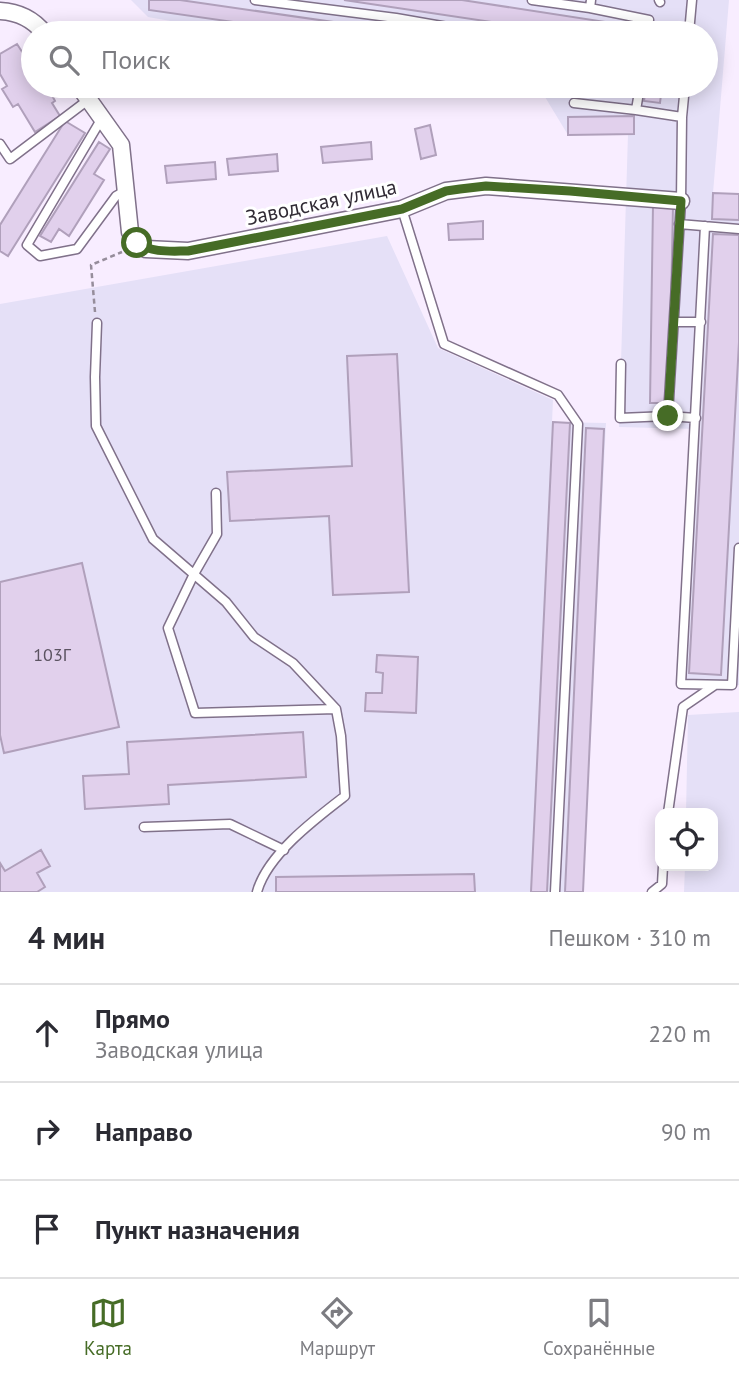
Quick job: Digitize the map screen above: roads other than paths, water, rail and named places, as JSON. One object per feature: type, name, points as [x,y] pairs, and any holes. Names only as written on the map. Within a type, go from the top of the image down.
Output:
[{"type":"street","points":[[0,11],[16,13],[32,21]]},
{"type":"street","points":[[88,100],[121,145],[125,191]]},
{"type":"street","name":"Заводская улица","points":[[125,191],[130,232],[137,243],[146,249],[160,251],[188,251],[402,209],[446,191],[486,186],[681,201]]},
{"type":"lane","points":[[256,0],[413,21]]},
{"type":"lane","points":[[532,0],[591,4],[649,20]]},
{"type":"lane","points":[[690,21],[692,0]]},
{"type":"lane","points":[[636,110],[638,98]]},
{"type":"lane","points":[[668,416],[681,201],[684,98]]},
{"type":"lane","points":[[0,144],[10,159],[88,100]]},
{"type":"lane","points":[[574,103],[682,117]]},
{"type":"lane","points":[[102,118],[27,245],[40,256],[77,249],[116,196],[125,191]]},
{"type":"lane","points":[[402,209],[444,344],[558,395],[578,424],[555,892]]},
{"type":"lane","points":[[679,224],[739,229]]},
{"type":"lane","points":[[705,226],[681,684],[735,684],[739,548]]},
{"type":"lane","points":[[675,321],[701,322]]},
{"type":"lane","points":[[97,323],[96,426],[153,539],[226,602],[254,637],[293,663],[336,709],[341,736],[345,796],[297,833],[259,882],[257,892]]},
{"type":"lane","points":[[621,364],[620,418],[696,418]]},
{"type":"lane","points":[[216,494],[217,534],[168,628],[195,713],[336,709]]},
{"type":"lane","points":[[669,808],[683,707],[715,685]]},
{"type":"lane","points":[[144,827],[230,824],[284,850]]},
{"type":"lane","points":[[652,892],[662,884],[663,871]]}]
